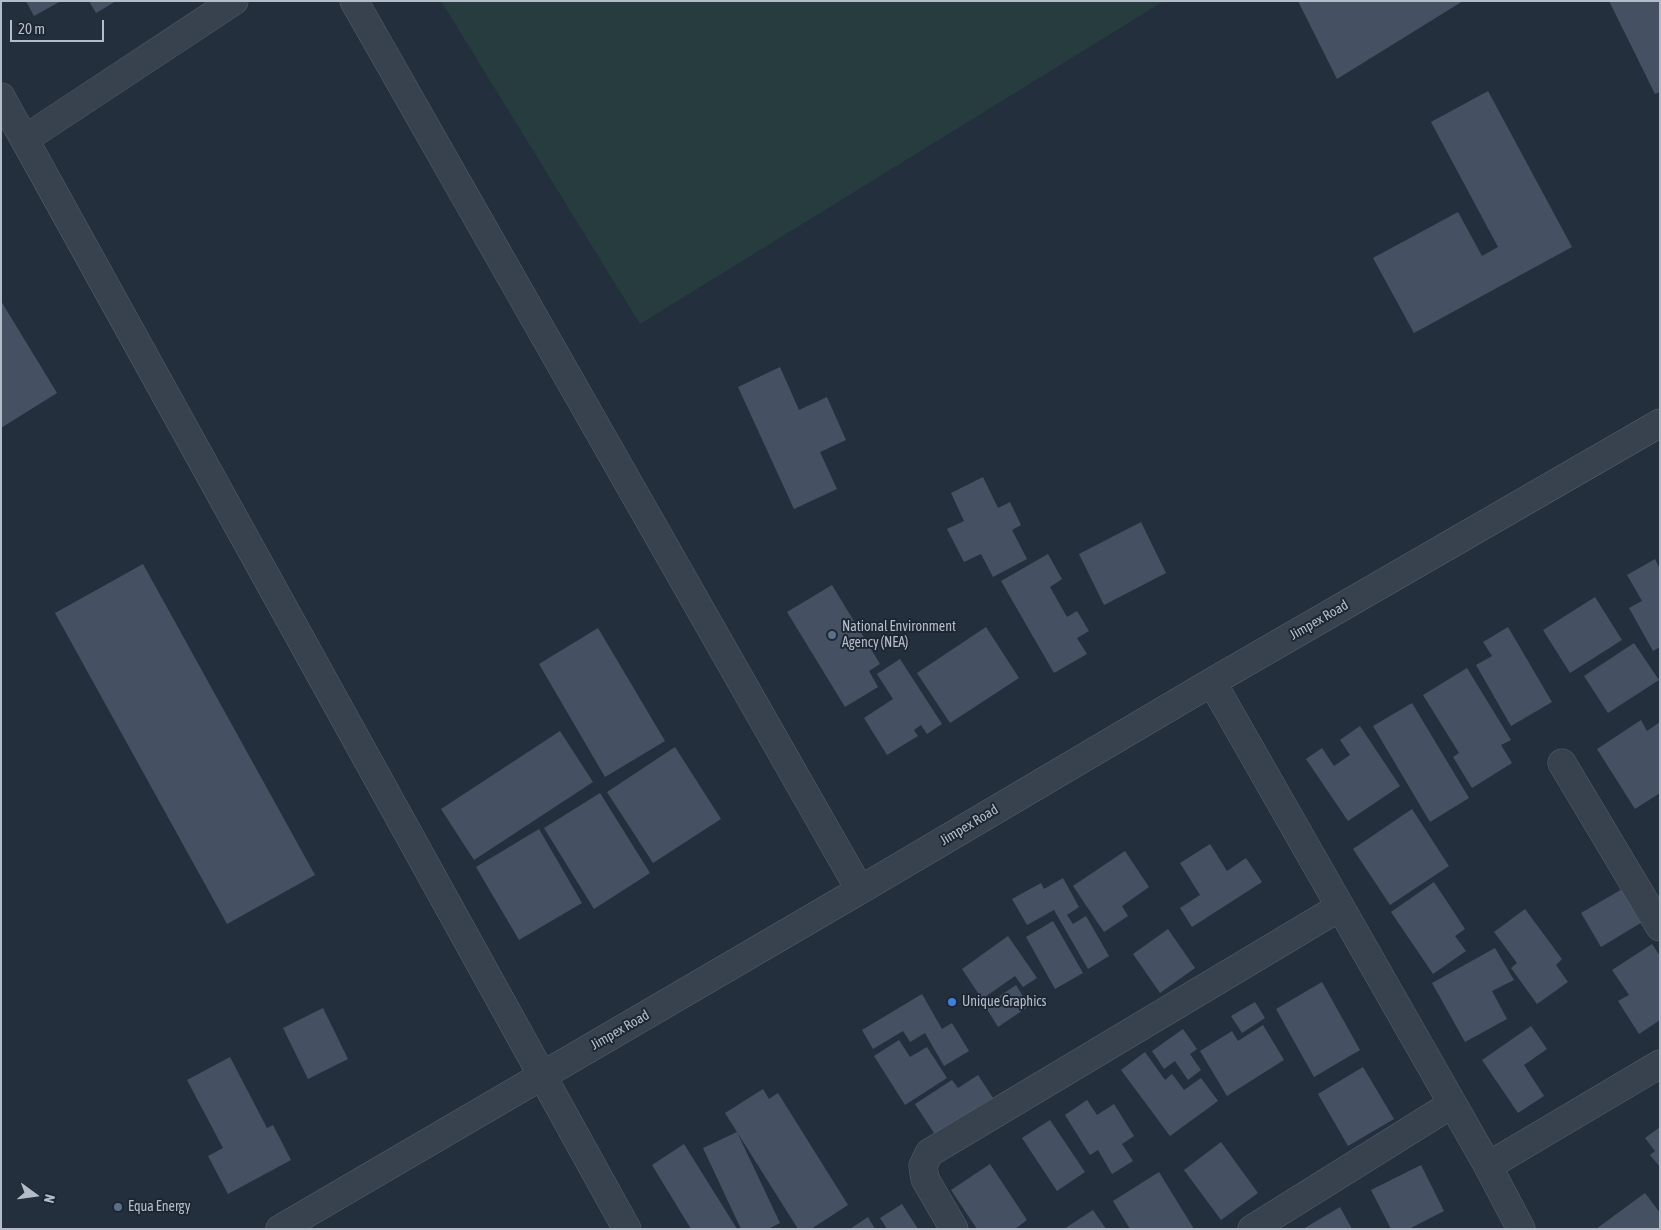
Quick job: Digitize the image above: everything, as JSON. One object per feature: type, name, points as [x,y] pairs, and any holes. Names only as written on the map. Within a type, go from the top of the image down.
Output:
[{"type":"street","points":[[25,139],[234,1]]},
{"type":"street","points":[[354,1],[860,890]]},
{"type":"street","points":[[1,97],[627,1229]]},
{"type":"street","name":"Jimpex Road","points":[[280,1229],[1212,682],[1660,423]]},
{"type":"street","points":[[1212,682],[1488,1166],[1521,1229]]},
{"type":"street","points":[[1562,762],[1660,927]]},
{"type":"street","points":[[954,1229],[926,1179],[923,1166],[929,1154],[1340,906]]},
{"type":"street","points":[[1488,1166],[1660,1064]]},
{"type":"street","points":[[1252,1229],[1452,1104]]},
{"type":"green space","points":[[441,1],[1164,1],[640,324]]},
{"type":"building","points":[[26,1],[61,1],[34,16]]},
{"type":"building","points":[[89,1],[116,1],[96,13]]},
{"type":"building","points":[[1298,1],[1463,1],[1337,79]]},
{"type":"building","points":[[1609,1],[1660,1],[1660,92],[1655,94]]},
{"type":"building","points":[[1488,91],[1572,247],[1414,333],[1373,258],[1458,212],[1482,256],[1498,247],[1431,122]]},
{"type":"building","points":[[1,301],[57,393],[1,428]]},
{"type":"building","points":[[780,367],[799,410],[827,397],[846,440],[820,452],[837,489],[794,509],[738,387]]},
{"type":"building","points":[[983,477],[998,508],[1010,502],[1021,525],[1012,530],[1027,559],[993,577],[981,554],[964,562],[947,529],[964,521],[951,493]]},
{"type":"building","points":[[1141,522],[1166,573],[1104,605],[1079,554]]},
{"type":"building","points":[[1048,554],[1062,579],[1050,587],[1067,617],[1077,611],[1089,631],[1077,638],[1087,654],[1054,673],[1001,581]]},
{"type":"building","points":[[1655,559],[1660,569],[1660,647],[1653,651],[1629,608],[1642,601],[1627,575]]},
{"type":"building","points":[[143,564],[315,875],[227,924],[55,613]]},
{"type":"building","name":"National Environment Agency (NEA)","points":[[832,585],[880,664],[869,671],[878,687],[845,707],[787,612]]},
{"type":"building","points":[[1595,597],[1622,640],[1570,673],[1543,630]]},
{"type":"building","name":"National Environment Agency (NEA)","points":[[986,627],[1019,678],[950,723],[917,673]]},
{"type":"building","points":[[1508,627],[1552,702],[1511,726],[1476,665],[1492,656],[1483,642]]},
{"type":"building","points":[[598,628],[665,741],[605,777],[539,664]]},
{"type":"building","points":[[1634,643],[1659,680],[1608,713],[1584,676]]},
{"type":"building","name":"National Environment Agency (NEA)","points":[[900,659],[942,724],[927,734],[921,725],[914,730],[918,736],[887,755],[864,718],[893,699],[877,674]]},
{"type":"building","points":[[1467,668],[1511,740],[1501,745],[1512,763],[1472,788],[1453,757],[1459,753],[1423,695]]},
{"type":"building","points":[[1412,703],[1469,798],[1430,822],[1373,726]]},
{"type":"building","points":[[1641,720],[1647,731],[1660,722],[1660,793],[1635,809],[1597,749]]},
{"type":"building","points":[[1360,726],[1400,786],[1348,821],[1306,759],[1322,748],[1334,766],[1350,755],[1340,740]]},
{"type":"building","points":[[560,731],[593,782],[474,860],[441,809]]},
{"type":"building","points":[[675,747],[721,819],[653,863],[607,792]]},
{"type":"building","points":[[600,793],[650,873],[594,909],[544,828]]},
{"type":"building","points":[[1412,809],[1449,866],[1390,905],[1353,849]]},
{"type":"building","points":[[539,829],[582,903],[519,940],[476,867]]},
{"type":"building","points":[[1210,844],[1227,871],[1246,858],[1262,882],[1192,927],[1180,908],[1200,895],[1180,863]]},
{"type":"building","points":[[1125,851],[1149,887],[1122,906],[1128,916],[1104,932],[1073,886]]},
{"type":"building","points":[[1063,878],[1079,907],[1067,915],[1073,924],[1086,916],[1109,956],[1088,969],[1054,910],[1027,925],[1012,899],[1041,883],[1044,889]]},
{"type":"building","points":[[1434,882],[1465,929],[1455,936],[1466,951],[1433,974],[1391,912]]},
{"type":"building","points":[[1624,888],[1644,921],[1601,947],[1581,913]]},
{"type":"building","points":[[1525,909],[1562,959],[1556,965],[1568,982],[1537,1004],[1511,968],[1517,963],[1494,932]]},
{"type":"building","points":[[1053,921],[1083,973],[1055,989],[1026,937]]},
{"type":"building","points":[[1168,929],[1195,968],[1160,993],[1133,954]]},
{"type":"building","points":[[1008,936],[1037,978],[1023,987],[1015,976],[982,999],[962,969]]},
{"type":"building","points":[[1652,944],[1660,956],[1660,1020],[1639,1034],[1618,1001],[1629,995],[1612,970]]},
{"type":"building","points":[[1495,948],[1514,980],[1492,991],[1507,1019],[1465,1042],[1432,983]]},
{"type":"building","points":[[1322,982],[1360,1050],[1314,1077],[1276,1009]]},
{"type":"building","points":[[1016,985],[1029,1006],[998,1027],[985,1006]]},
{"type":"building","points":[[922,994],[942,1029],[952,1023],[969,1051],[944,1066],[925,1033],[910,1042],[903,1031],[873,1049],[862,1030]]},
{"type":"building","points":[[1255,1002],[1265,1018],[1242,1033],[1231,1016]]},
{"type":"building","points":[[323,1008],[348,1059],[308,1079],[283,1028]]},
{"type":"building","points":[[1263,1025],[1284,1060],[1227,1096],[1200,1051],[1232,1031],[1238,1041]]},
{"type":"building","points":[[1531,1026],[1547,1049],[1524,1065],[1544,1096],[1518,1113],[1482,1060]]},
{"type":"building","points":[[1183,1029],[1197,1049],[1190,1054],[1201,1070],[1188,1080],[1175,1061],[1164,1069],[1152,1051]]},
{"type":"building","points":[[899,1040],[910,1057],[927,1047],[947,1078],[905,1105],[874,1056]]},
{"type":"building","points":[[1145,1052],[1165,1080],[1172,1074],[1184,1090],[1201,1078],[1218,1101],[1170,1136],[1121,1070]]},
{"type":"building","points":[[230,1057],[267,1128],[273,1125],[291,1160],[228,1194],[208,1156],[223,1148],[187,1080]]},
{"type":"building","points":[[1363,1067],[1394,1119],[1348,1146],[1318,1094]]},
{"type":"building","points":[[978,1075],[999,1107],[938,1139],[915,1104],[952,1080],[958,1088]]},
{"type":"building","points":[[763,1089],[769,1099],[778,1093],[848,1205],[811,1229],[798,1229],[725,1113]]},
{"type":"building","points":[[1087,1100],[1097,1115],[1114,1104],[1134,1136],[1122,1144],[1133,1161],[1112,1174],[1098,1150],[1090,1155],[1065,1115]]},
{"type":"building","points":[[1050,1120],[1085,1172],[1057,1191],[1022,1138]]},
{"type":"building","points":[[1660,1127],[1660,1167],[1650,1155],[1655,1151],[1645,1138]]},
{"type":"building","points":[[737,1132],[780,1223],[768,1229],[741,1229],[703,1148]]},
{"type":"building","points":[[1221,1142],[1258,1193],[1221,1220],[1184,1170]]},
{"type":"building","points":[[684,1144],[737,1229],[691,1229],[652,1165]]},
{"type":"building","points":[[990,1164],[1027,1220],[1015,1229],[977,1229],[951,1190]]},
{"type":"building","points":[[1421,1165],[1444,1211],[1409,1229],[1391,1229],[1371,1190]]},
{"type":"building","points":[[1159,1172],[1194,1229],[1130,1229],[1113,1201]]},
{"type":"building","points":[[1645,1193],[1660,1213],[1660,1229],[1596,1229]]},
{"type":"building","points":[[902,1204],[918,1229],[887,1229],[880,1218]]},
{"type":"building","points":[[1340,1207],[1352,1229],[1303,1229]]},
{"type":"building","points":[[1093,1210],[1106,1229],[1064,1229]]},
{"type":"building","points":[[868,1217],[875,1229],[850,1229]]},
{"type":"place","name":"National Environment Agency (NEA)","points":[[832,635]]},
{"type":"place","name":"Unique Graphics","points":[[952,1002]]},
{"type":"place","name":"Equa Energy","points":[[118,1207]]}]
